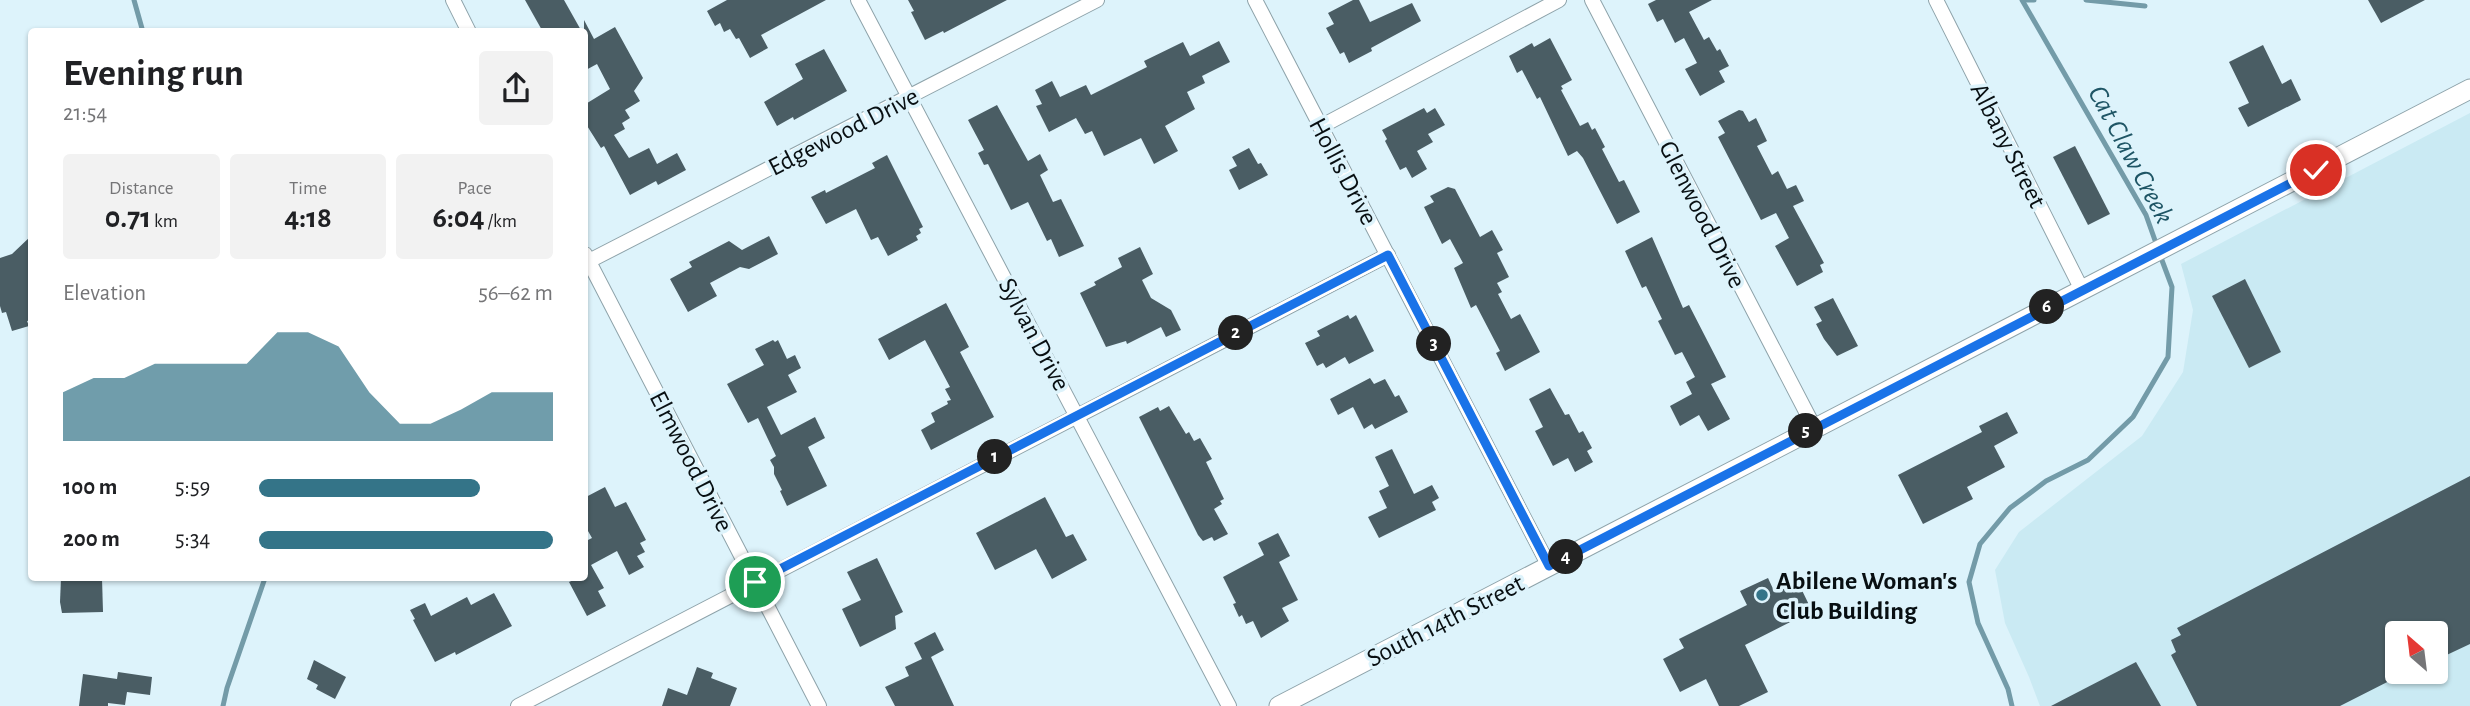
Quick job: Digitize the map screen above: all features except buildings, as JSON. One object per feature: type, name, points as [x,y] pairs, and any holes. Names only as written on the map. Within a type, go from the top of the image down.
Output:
[{"type":"main road","name":"South 14th Street","points":[[1279,706],[2470,89]]},
{"type":"street","points":[[453,0],[467,28]]},
{"type":"street","name":"Sylvan Drive","points":[[858,0],[1229,706]]},
{"type":"street","name":"Edgewood Drive","points":[[588,257],[910,98],[1097,0]]},
{"type":"street","name":"Hollis Drive","points":[[1255,0],[1549,566]]},
{"type":"street","points":[[1320,127],[1559,0]]},
{"type":"street","name":"Glenwood Drive","points":[[1592,0],[1814,427]]},
{"type":"street","name":"Albany Street","points":[[1936,0],[2082,289]]},
{"type":"street","points":[[518,706],[1388,255]]},
{"type":"street","name":"Elmwood Drive","points":[[588,259],[819,706]]},
{"type":"shaded area","points":[[2470,113],[2470,706],[2040,706],[2005,623],[1995,570],[2019,532],[2142,436],[2183,372],[2193,310],[2181,264]]},
{"type":"waterway","points":[[134,0],[142,28]]},
{"type":"waterway","name":"Cat Claw Creek","points":[[2022,0],[2146,215],[2157,246]]},
{"type":"waterway","points":[[2023,0],[2034,0]]},
{"type":"waterway","points":[[2086,0],[2145,6]]},
{"type":"waterway","name":"Cat Claw Creek","points":[[2012,706],[2008,689],[1978,623],[1969,582],[1980,544],[2010,508],[2046,481],[2088,460],[2133,417],[2168,357],[2172,287],[2160,255]]},
{"type":"waterway","points":[[223,706],[264,581]]},
{"type":"place","name":"Abilene Woman's Club Building","points":[[1762,595]]},
{"type":"route","points":[[755,582],[1388,255],[1549,566],[2316,170]]}]
